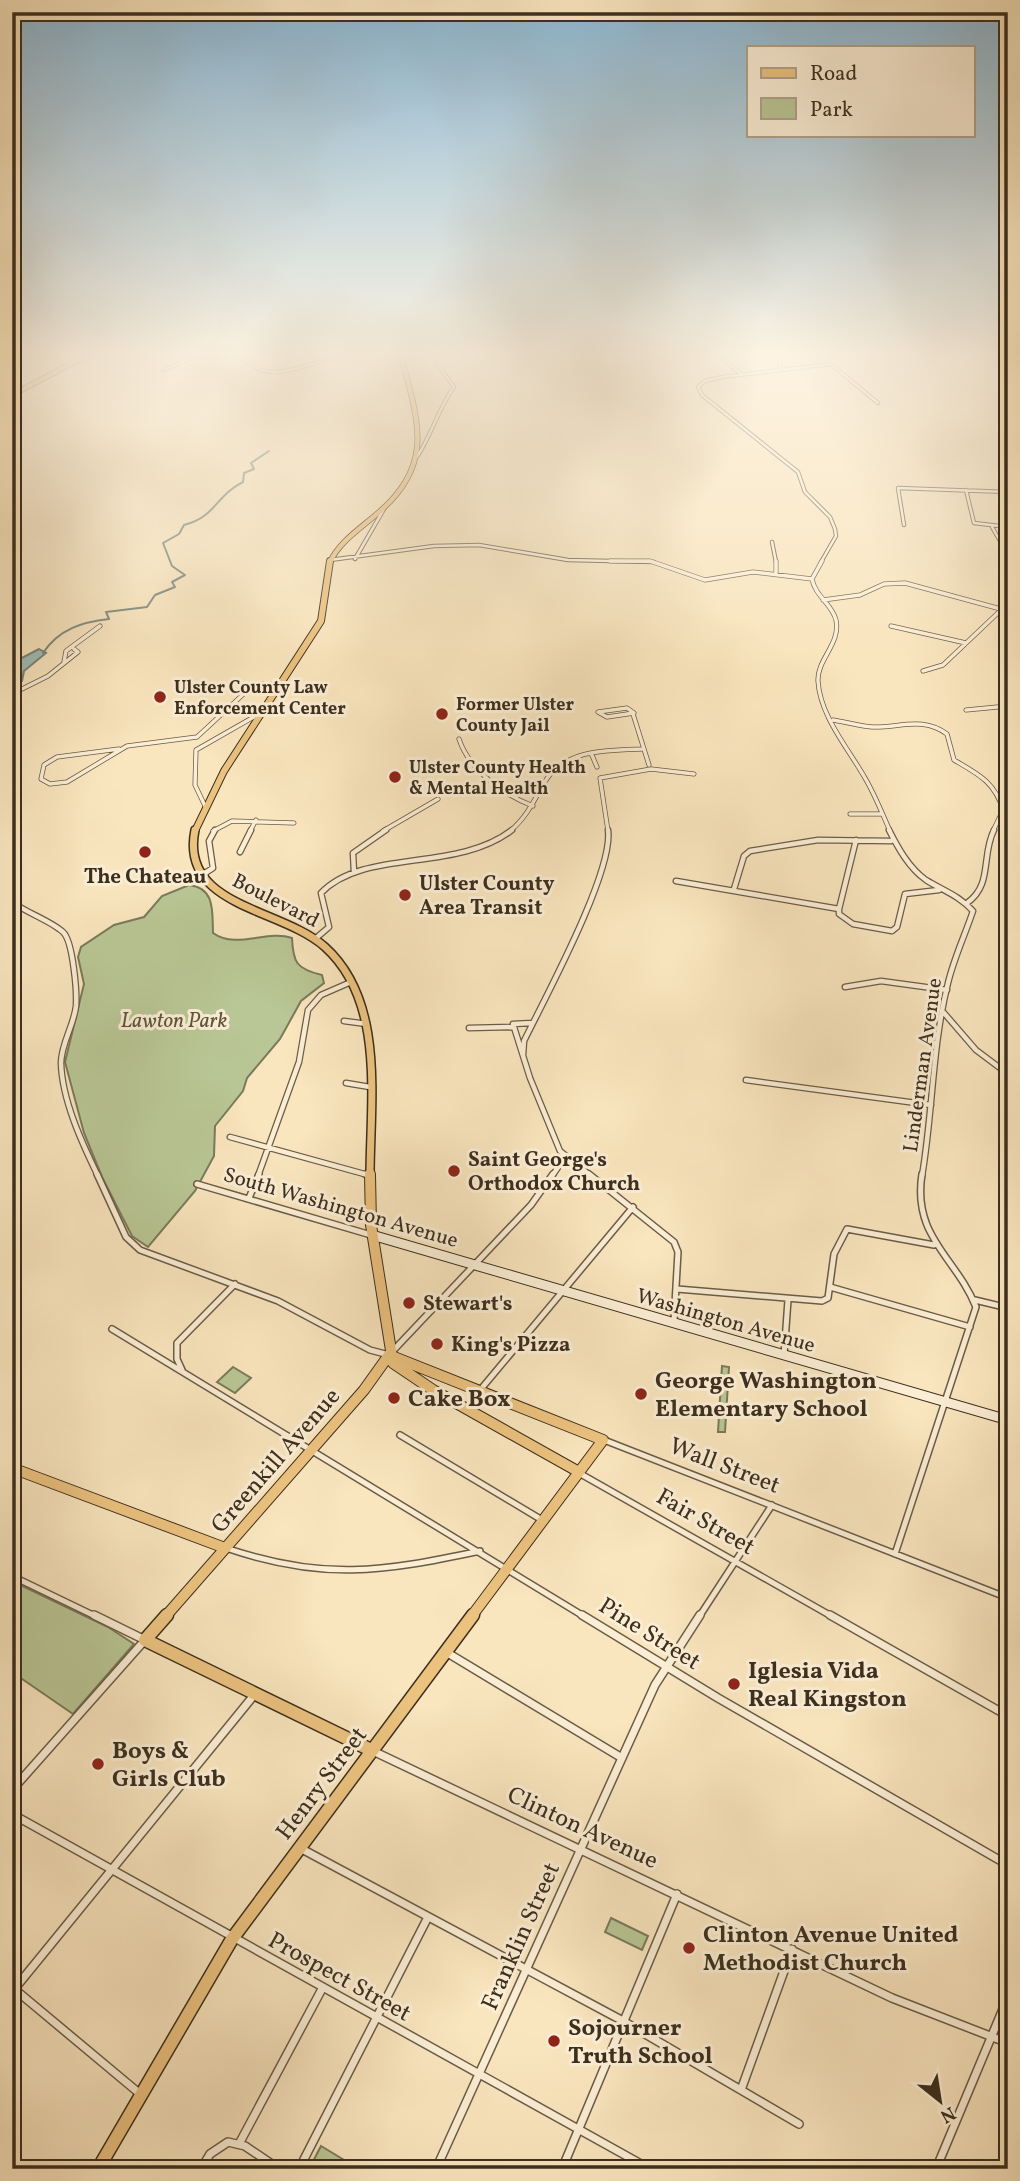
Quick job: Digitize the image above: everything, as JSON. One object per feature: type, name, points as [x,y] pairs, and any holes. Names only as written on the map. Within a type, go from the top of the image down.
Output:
[{"type":"main road","points":[[330,560],[345,542],[405,486],[417,453]]},
{"type":"main road","name":"Boulevard","points":[[330,560],[324,589],[323,616],[228,766],[192,842],[192,860],[202,875],[228,897],[315,939],[335,957],[352,981],[368,1024],[372,1235],[389,1355]]},
{"type":"main road","name":"South Washington Avenue","points":[[372,1235],[474,1265]]},
{"type":"main road","name":"Washington Avenue","points":[[474,1265],[1008,1420]]},
{"type":"main road","name":"Wall Street","points":[[389,1355],[603,1440]]},
{"type":"main road","name":"Greenkill Avenue","points":[[145,1640],[382,1369],[389,1355]]},
{"type":"main road","name":"Fair Street","points":[[389,1355],[400,1370],[579,1472]]},
{"type":"main road","name":"Henry Street","points":[[98,2169],[139,2094],[232,1939],[603,1440]]},
{"type":"main road","points":[[12,1468],[225,1548]]},
{"type":"main road","name":"Clinton Avenue","points":[[145,1640],[371,1750]]},
{"type":"street","points":[[417,457],[420,453]]},
{"type":"street","points":[[773,453],[803,478],[805,491],[824,509],[836,530],[836,536],[812,580]]},
{"type":"street","points":[[904,525],[897,490],[912,488],[1008,492]]},
{"type":"street","points":[[966,490],[974,523],[1008,527]]},
{"type":"street","points":[[354,559],[384,508]]},
{"type":"street","points":[[991,526],[1000,541],[1008,546]]},
{"type":"street","points":[[772,542],[776,553],[776,574]]},
{"type":"street","points":[[330,560],[467,544],[568,560],[650,561],[705,580],[748,572],[812,580]]},
{"type":"street","points":[[812,580],[833,613],[837,629],[836,642],[818,676],[820,691],[833,720],[871,788],[892,841],[915,871],[940,890],[967,904],[984,886],[988,844],[1003,810],[993,786],[983,776],[954,760],[951,742],[940,729],[919,722],[871,727],[833,720]]},
{"type":"street","points":[[823,600],[860,596],[884,584],[905,583],[1008,611]]},
{"type":"street","points":[[923,671],[943,665],[1001,609]]},
{"type":"street","points":[[64,662],[66,651],[74,649],[87,633],[100,626]]},
{"type":"street","points":[[891,626],[966,643]]},
{"type":"street","points":[[12,694],[34,684],[78,652],[74,649]]},
{"type":"street","points":[[120,749],[67,782],[50,784],[40,775],[44,765],[57,757],[120,749],[155,741],[184,741],[197,737],[250,688],[259,684],[281,685]]},
{"type":"street","points":[[965,710],[1008,706]]},
{"type":"street","points":[[633,715],[607,717],[598,711],[626,708],[633,715],[650,767]]},
{"type":"street","points":[[206,808],[195,785],[196,750],[263,713]]},
{"type":"street","points":[[459,739],[463,750],[506,795],[533,806]]},
{"type":"street","points":[[315,939],[328,927],[321,893],[337,878],[468,853],[505,835],[533,806],[555,768],[592,753],[642,749]]},
{"type":"street","points":[[592,753],[597,766]]},
{"type":"street","points":[[523,1055],[524,1041],[531,1023],[577,930],[608,855],[609,840],[600,778],[650,767],[694,774]]},
{"type":"street","points":[[354,873],[353,853],[362,844],[438,799]]},
{"type":"street","points":[[850,814],[881,814]]},
{"type":"street","points":[[240,852],[256,820]]},
{"type":"street","points":[[202,875],[214,865],[209,849],[214,831],[232,821],[294,823]]},
{"type":"street","points":[[12,838],[15,825]]},
{"type":"street","points":[[734,889],[747,852],[818,839],[892,841]]},
{"type":"street","points":[[856,840],[839,909],[839,914],[849,923],[892,931],[897,927],[905,894],[940,890]]},
{"type":"street","points":[[676,881],[839,909]]},
{"type":"street","points":[[12,902],[29,915],[63,932],[70,943],[76,1005],[61,1059],[62,1077],[84,1147],[126,1237],[140,1250],[278,1301],[370,1350],[389,1355]]},
{"type":"street","name":"Linderman Avenue","points":[[967,904],[973,911],[973,917],[947,990],[934,1060],[919,1194],[934,1245],[975,1300]]},
{"type":"street","points":[[249,1198],[270,1148],[300,1059],[303,1023],[308,1009],[328,991],[352,981]]},
{"type":"street","points":[[845,987],[856,981],[871,981],[947,990]]},
{"type":"street","points":[[944,1013],[961,1035],[1008,1074]]},
{"type":"street","points":[[344,1021],[368,1024]]},
{"type":"street","points":[[469,1028],[531,1023]]},
{"type":"street","points":[[513,1026],[555,1141],[566,1156],[674,1242],[677,1252],[674,1323]]},
{"type":"street","points":[[746,1080],[931,1105]]},
{"type":"street","points":[[346,1083],[370,1087]]},
{"type":"street","points":[[230,1137],[371,1175]]},
{"type":"street","name":"Greenkill Avenue","points":[[389,1355],[531,1205],[566,1156]]},
{"type":"street","name":"South Washington Avenue","points":[[197,1184],[372,1235]]},
{"type":"street","points":[[478,1392],[633,1207]]},
{"type":"street","points":[[677,1289],[822,1301],[828,1298],[829,1275],[838,1241],[847,1229],[856,1228],[934,1245]]},
{"type":"street","points":[[182,1370],[177,1359],[177,1343],[235,1284]]},
{"type":"street","points":[[830,1287],[970,1327]]},
{"type":"street","points":[[784,1355],[788,1300]]},
{"type":"street","points":[[895,1554],[970,1327],[975,1300],[1008,1308]]},
{"type":"street","name":"Pine Street","points":[[112,1329],[508,1567],[666,1666],[1008,1865]]},
{"type":"street","points":[[400,1435],[543,1520]]},
{"type":"street","name":"Wall Street","points":[[603,1440],[1008,1598]]},
{"type":"street","name":"Fair Street","points":[[579,1472],[1008,1716]]},
{"type":"street","name":"Franklin Street","points":[[436,2169],[580,1849],[666,1666],[772,1505]]},
{"type":"street","points":[[225,1548],[284,1568],[323,1574],[379,1571],[480,1550]]},
{"type":"street","points":[[12,1576],[145,1640]]},
{"type":"street","name":"Greenkill Avenue","points":[[12,1790],[145,1640]]},
{"type":"street","points":[[445,1651],[622,1758]]},
{"type":"street","points":[[139,2094],[13,1990],[255,1694]]},
{"type":"street","name":"Clinton Avenue","points":[[371,1750],[892,1998],[1008,2043]]},
{"type":"street","name":"Prospect Street","points":[[12,1814],[232,1939],[650,2169]]},
{"type":"street","points":[[299,1848],[623,2021],[799,2123]]},
{"type":"street","points":[[562,2169],[677,1894]]},
{"type":"street","points":[[299,2169],[429,1917]]},
{"type":"street","points":[[741,2090],[792,1950]]},
{"type":"street","points":[[239,2144],[323,1987]]},
{"type":"street","points":[[936,2169],[1008,1997]]},
{"type":"street","points":[[201,2169],[217,2144],[226,2140],[239,2144],[279,2169]]},
{"type":"green space","name":"Lawton Park","points":[[189,885],[198,887],[208,896],[213,933],[232,940],[272,936],[292,938],[295,959],[306,970],[322,975],[324,983],[301,1001],[280,1039],[247,1078],[243,1091],[215,1126],[214,1156],[195,1191],[148,1247],[132,1236],[102,1177],[84,1133],[65,1062],[84,984],[78,957],[81,947],[114,925],[144,917],[162,896]]},
{"type":"green space","points":[[722,1366],[729,1367],[725,1432],[718,1432]]},
{"type":"green space","points":[[233,1367],[251,1378],[235,1393],[217,1382]]},
{"type":"green space","points":[[12,1581],[108,1627],[134,1644],[73,1714],[12,1672],[12,1664],[20,1656],[12,1650]]},
{"type":"green space","points":[[611,1918],[648,1936],[642,1950],[605,1932]]},
{"type":"green space","points":[[321,2146],[359,2169],[309,2169]]},
{"type":"water","points":[[39,649],[46,653],[24,671],[22,681],[12,685],[12,663]]},
{"type":"waterway","points":[[43,653],[64,632],[90,622],[109,619],[106,612],[147,607],[155,595],[175,587],[172,582],[185,575],[172,566],[163,543],[179,534],[184,525],[210,511],[227,493],[243,482],[244,473],[254,469],[251,463],[266,453]]},
{"type":"waterway","points":[[12,600],[15,600],[12,604]]},
{"type":"place","name":"Ulster County Law Enforcement Center","points":[[160,697]]},
{"type":"place","name":"Former Ulster County Jail","points":[[442,714]]},
{"type":"place","name":"Ulster County Health & Mental Health","points":[[395,777]]},
{"type":"place","name":"The Chateau","points":[[145,852]]},
{"type":"place","name":"Ulster County Area Transit","points":[[405,895]]},
{"type":"place","name":"Saint George's Orthodox Church","points":[[454,1171]]},
{"type":"place","name":"Stewart's","points":[[409,1303]]},
{"type":"place","name":"King's Pizza","points":[[437,1344]]},
{"type":"place","name":"George Washington Elementary School","points":[[641,1394]]},
{"type":"place","name":"Cake Box","points":[[394,1398]]},
{"type":"place","name":"Iglesia Vida Real Kingston","points":[[734,1684]]},
{"type":"place","name":"Boys & Girls Club","points":[[98,1764]]},
{"type":"place","name":"Clinton Avenue United Methodist Church","points":[[689,1948]]},
{"type":"place","name":"Sojourner Truth School","points":[[554,2041]]}]
